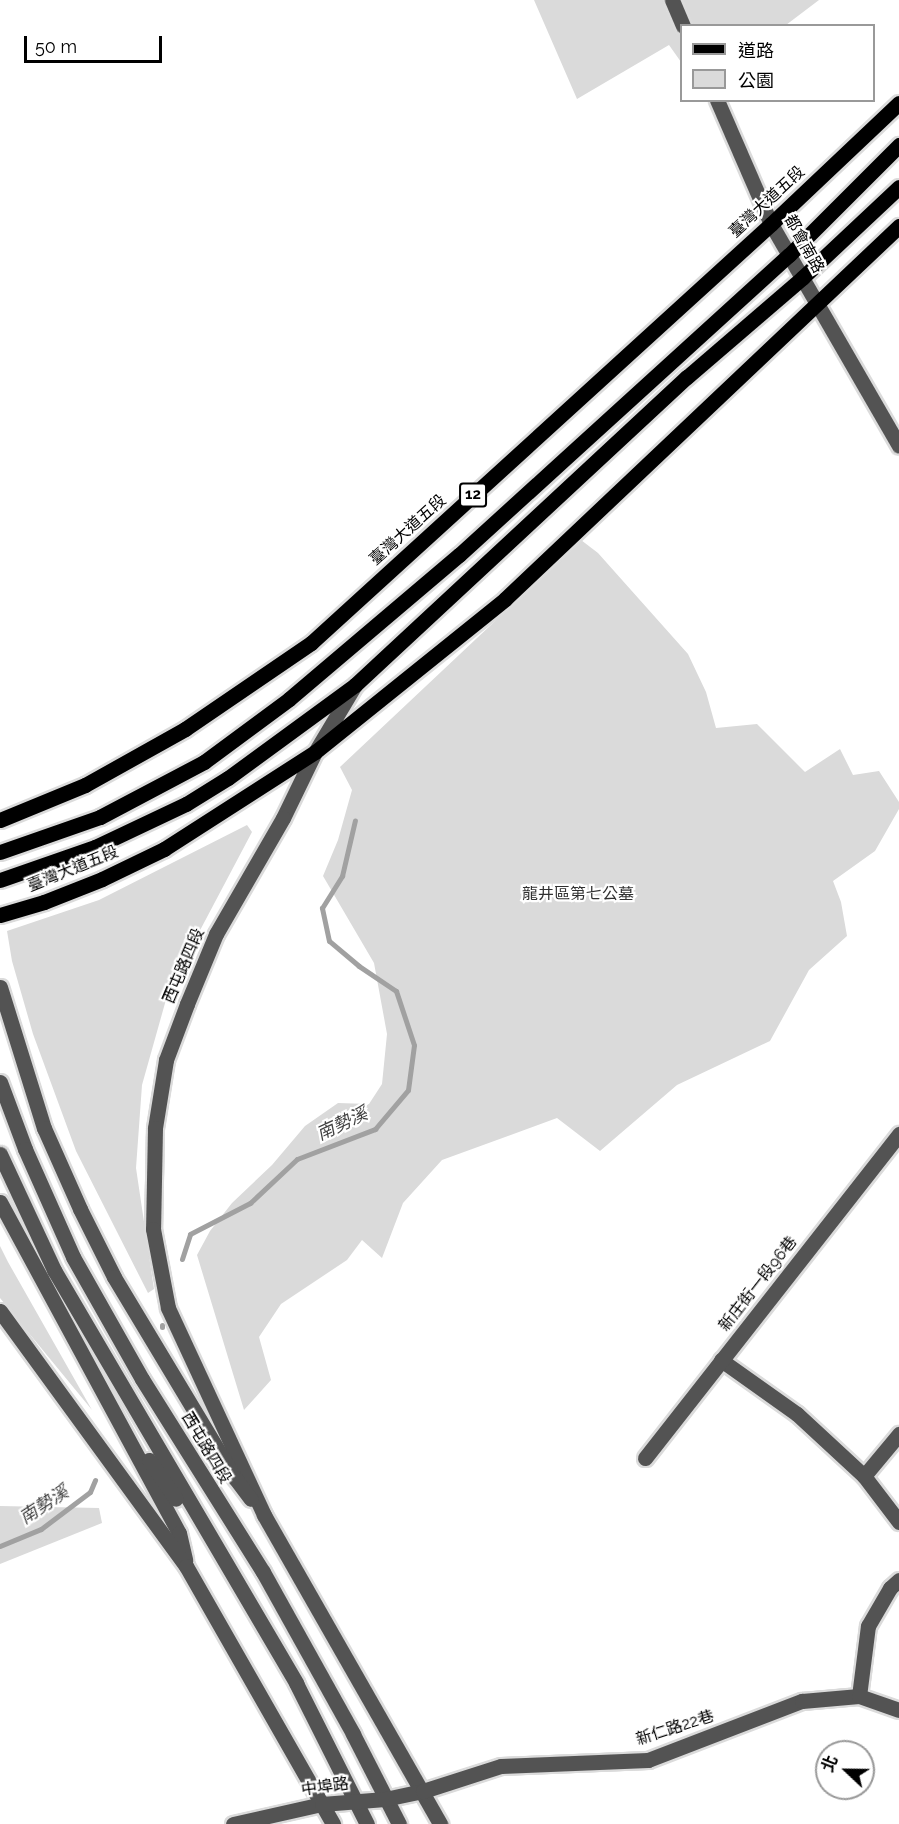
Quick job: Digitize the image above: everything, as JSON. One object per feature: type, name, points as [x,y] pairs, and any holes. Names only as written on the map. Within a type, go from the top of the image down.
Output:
[{"type":"main road","name":"臺灣大道五段","points":[[0,820],[85,785],[185,729],[311,643],[771,224],[899,103]]},
{"type":"main road","name":"12","points":[[0,852],[100,817],[204,762],[289,699],[459,555],[789,255],[899,145]]},
{"type":"main road","name":"臺灣大道五段","points":[[0,880],[95,847],[186,804],[228,778],[355,685],[687,377],[802,278],[899,187]]},
{"type":"main road","name":"臺灣大道五段","points":[[0,915],[44,902],[102,879],[164,849],[315,752],[505,599],[899,226]]},
{"type":"street","points":[[672,0],[682,24]]},
{"type":"street","name":"都會南路","points":[[718,102],[771,224],[899,446]]},
{"type":"street","name":"西屯路四段","points":[[355,685],[315,752],[283,818],[216,934],[166,1060],[155,1128],[153,1229],[168,1308],[264,1515],[440,1824]]},
{"type":"street","name":"西屯路四段","points":[[0,987],[44,1128],[114,1277],[235,1478],[264,1515]]},
{"type":"street","name":"西屯路四段","points":[[0,1082],[17,1130],[73,1257],[142,1379],[262,1572],[353,1734],[399,1824]]},
{"type":"street","name":"新庄街一段96巷","points":[[645,1458],[899,1134]]},
{"type":"street","points":[[0,1154],[54,1270],[296,1683],[367,1824]]},
{"type":"street","points":[[0,1202],[179,1533],[186,1566]]},
{"type":"street","points":[[0,1311],[186,1566],[333,1824]]},
{"type":"street","points":[[721,1360],[797,1414],[864,1476],[899,1522]]},
{"type":"street","points":[[105,1395],[172,1494],[223,1561]]},
{"type":"street","points":[[864,1476],[899,1434]]},
{"type":"street","points":[[859,1696],[868,1626],[890,1588],[899,1580]]},
{"type":"street","name":"新仁路22巷","points":[[423,1791],[501,1766],[648,1760],[802,1701],[859,1696],[899,1710]]},
{"type":"street","name":"中埠路","points":[[233,1824],[322,1804],[385,1799],[423,1791]]},
{"type":"green space","points":[[534,0],[819,0],[787,24],[680,24],[680,61],[669,45],[577,99]]},
{"type":"green space","name":"龍井區第七公墓","points":[[581,540],[598,553],[688,654],[706,692],[716,728],[757,724],[805,772],[840,749],[853,775],[879,771],[899,802],[899,809],[875,851],[833,881],[841,902],[847,936],[809,970],[770,1041],[677,1085],[600,1151],[557,1118],[442,1160],[403,1203],[382,1258],[362,1240],[347,1260],[281,1304],[259,1337],[271,1380],[244,1410],[197,1255],[210,1231],[232,1203],[272,1165],[305,1126],[338,1103],[369,1104],[382,1084],[387,1034],[374,963],[323,876],[338,840],[352,790],[340,767]]},
{"type":"green space","points":[[247,825],[252,832],[169,989],[142,1085],[136,1168],[154,1289],[148,1293],[76,1151],[33,1034],[12,961],[7,931],[99,900]]},
{"type":"green space","points":[[0,1246],[8,1262],[92,1410],[0,1298]]},
{"type":"green space","points":[[0,1506],[99,1508],[102,1523],[0,1564]]},
{"type":"waterway","name":"南勢溪","points":[[182,1259],[190,1234],[250,1203],[297,1159],[375,1129],[408,1090],[414,1045],[396,991],[359,966],[329,941],[322,908],[342,876],[355,820]]},
{"type":"waterway","name":"南勢溪","points":[[0,1546],[41,1529],[90,1492],[95,1480]]}]
